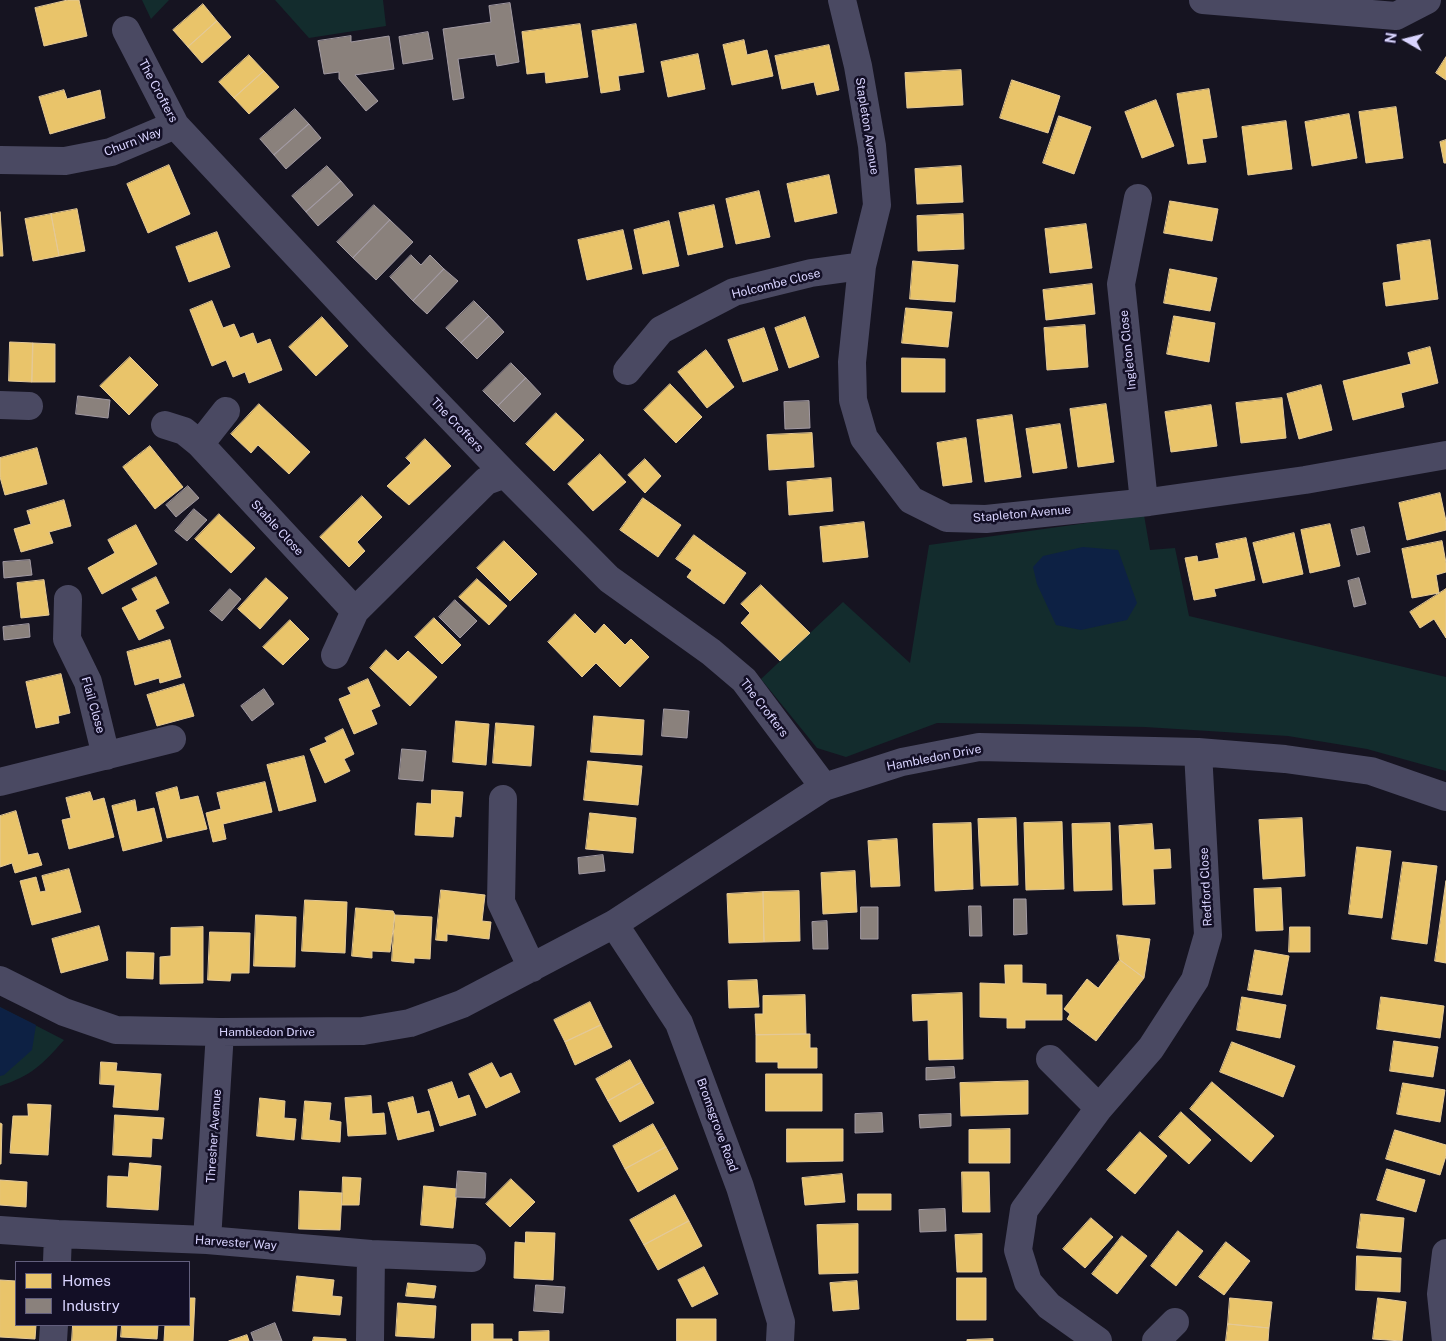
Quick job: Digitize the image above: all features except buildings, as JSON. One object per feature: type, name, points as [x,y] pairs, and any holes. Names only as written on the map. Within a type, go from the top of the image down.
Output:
[{"type":"street","name":"Stapleton Avenue","points":[[842,0],[858,66],[872,146],[877,205],[862,266],[852,362],[853,400],[864,438],[911,500],[947,518],[986,519],[1144,502],[1305,480],[1446,455]]},
{"type":"street","points":[[1203,0],[1396,16],[1427,0]]},
{"type":"street","name":"The Crofters","points":[[126,30],[175,125],[371,335],[609,579],[712,652],[744,680],[824,787]]},
{"type":"street","name":"Churn Way","points":[[0,160],[65,162],[111,152],[175,125]]},
{"type":"street","name":"Ingleton Close","points":[[1138,198],[1121,284],[1144,502]]},
{"type":"street","name":"Holcombe Close","points":[[627,371],[661,330],[734,292],[811,273],[862,266]]},
{"type":"street","points":[[0,405],[29,406]]},
{"type":"street","points":[[200,444],[226,411]]},
{"type":"street","name":"Stable Close","points":[[165,425],[184,431],[200,444],[355,611]]},
{"type":"street","points":[[335,654],[355,611],[486,481],[505,474]]},
{"type":"street","name":"Flail Close","points":[[68,598],[67,639],[88,682],[106,756]]},
{"type":"street","points":[[0,782],[172,739]]},
{"type":"street","name":"Hambledon Drive","points":[[0,980],[64,1012],[116,1030],[220,1032],[363,1031],[410,1023],[462,1004],[614,924],[824,787],[902,762],[978,747],[1198,752],[1284,759],[1371,771],[1446,797]]},
{"type":"street","name":"Redford Close","points":[[1098,1341],[1050,1306],[1028,1282],[1018,1250],[1024,1210],[1099,1108],[1151,1048],[1195,980],[1208,935],[1198,752]]},
{"type":"street","points":[[503,800],[501,902],[532,968]]},
{"type":"street","name":"Bromsgrove Road","points":[[614,924],[680,1023],[740,1187],[781,1322],[780,1341]]},
{"type":"street","name":"Thresher Avenue","points":[[207,1240],[220,1032]]},
{"type":"street","points":[[1050,1059],[1099,1108]]},
{"type":"street","name":"Harvester Way","points":[[0,1230],[207,1240],[371,1254],[472,1258]]},
{"type":"street","points":[[57,1261],[58,1234]]},
{"type":"street","points":[[1446,1253],[1442,1294],[1446,1341]]},
{"type":"street","points":[[370,1341],[371,1254]]},
{"type":"street","points":[[53,1341],[54,1326]]},
{"type":"green space","points":[[142,0],[169,0],[151,19]]},
{"type":"green space","points":[[275,0],[383,0],[386,26],[309,38]]},
{"type":"green space","points":[[1144,515],[1150,550],[1175,548],[1189,616],[1446,677],[1446,771],[1367,749],[1288,736],[1145,727],[937,723],[846,757],[817,748],[761,679],[843,602],[910,663],[929,545]]},
{"type":"green space","points":[[0,1007],[64,1040],[36,1068],[20,1078],[0,1086]]},
{"type":"water","points":[[1083,547],[1118,550],[1137,603],[1127,620],[1081,630],[1056,625],[1037,584],[1033,567],[1043,556]]},
{"type":"water","points":[[0,1007],[36,1025],[32,1050],[4,1075],[0,1076]]}]
